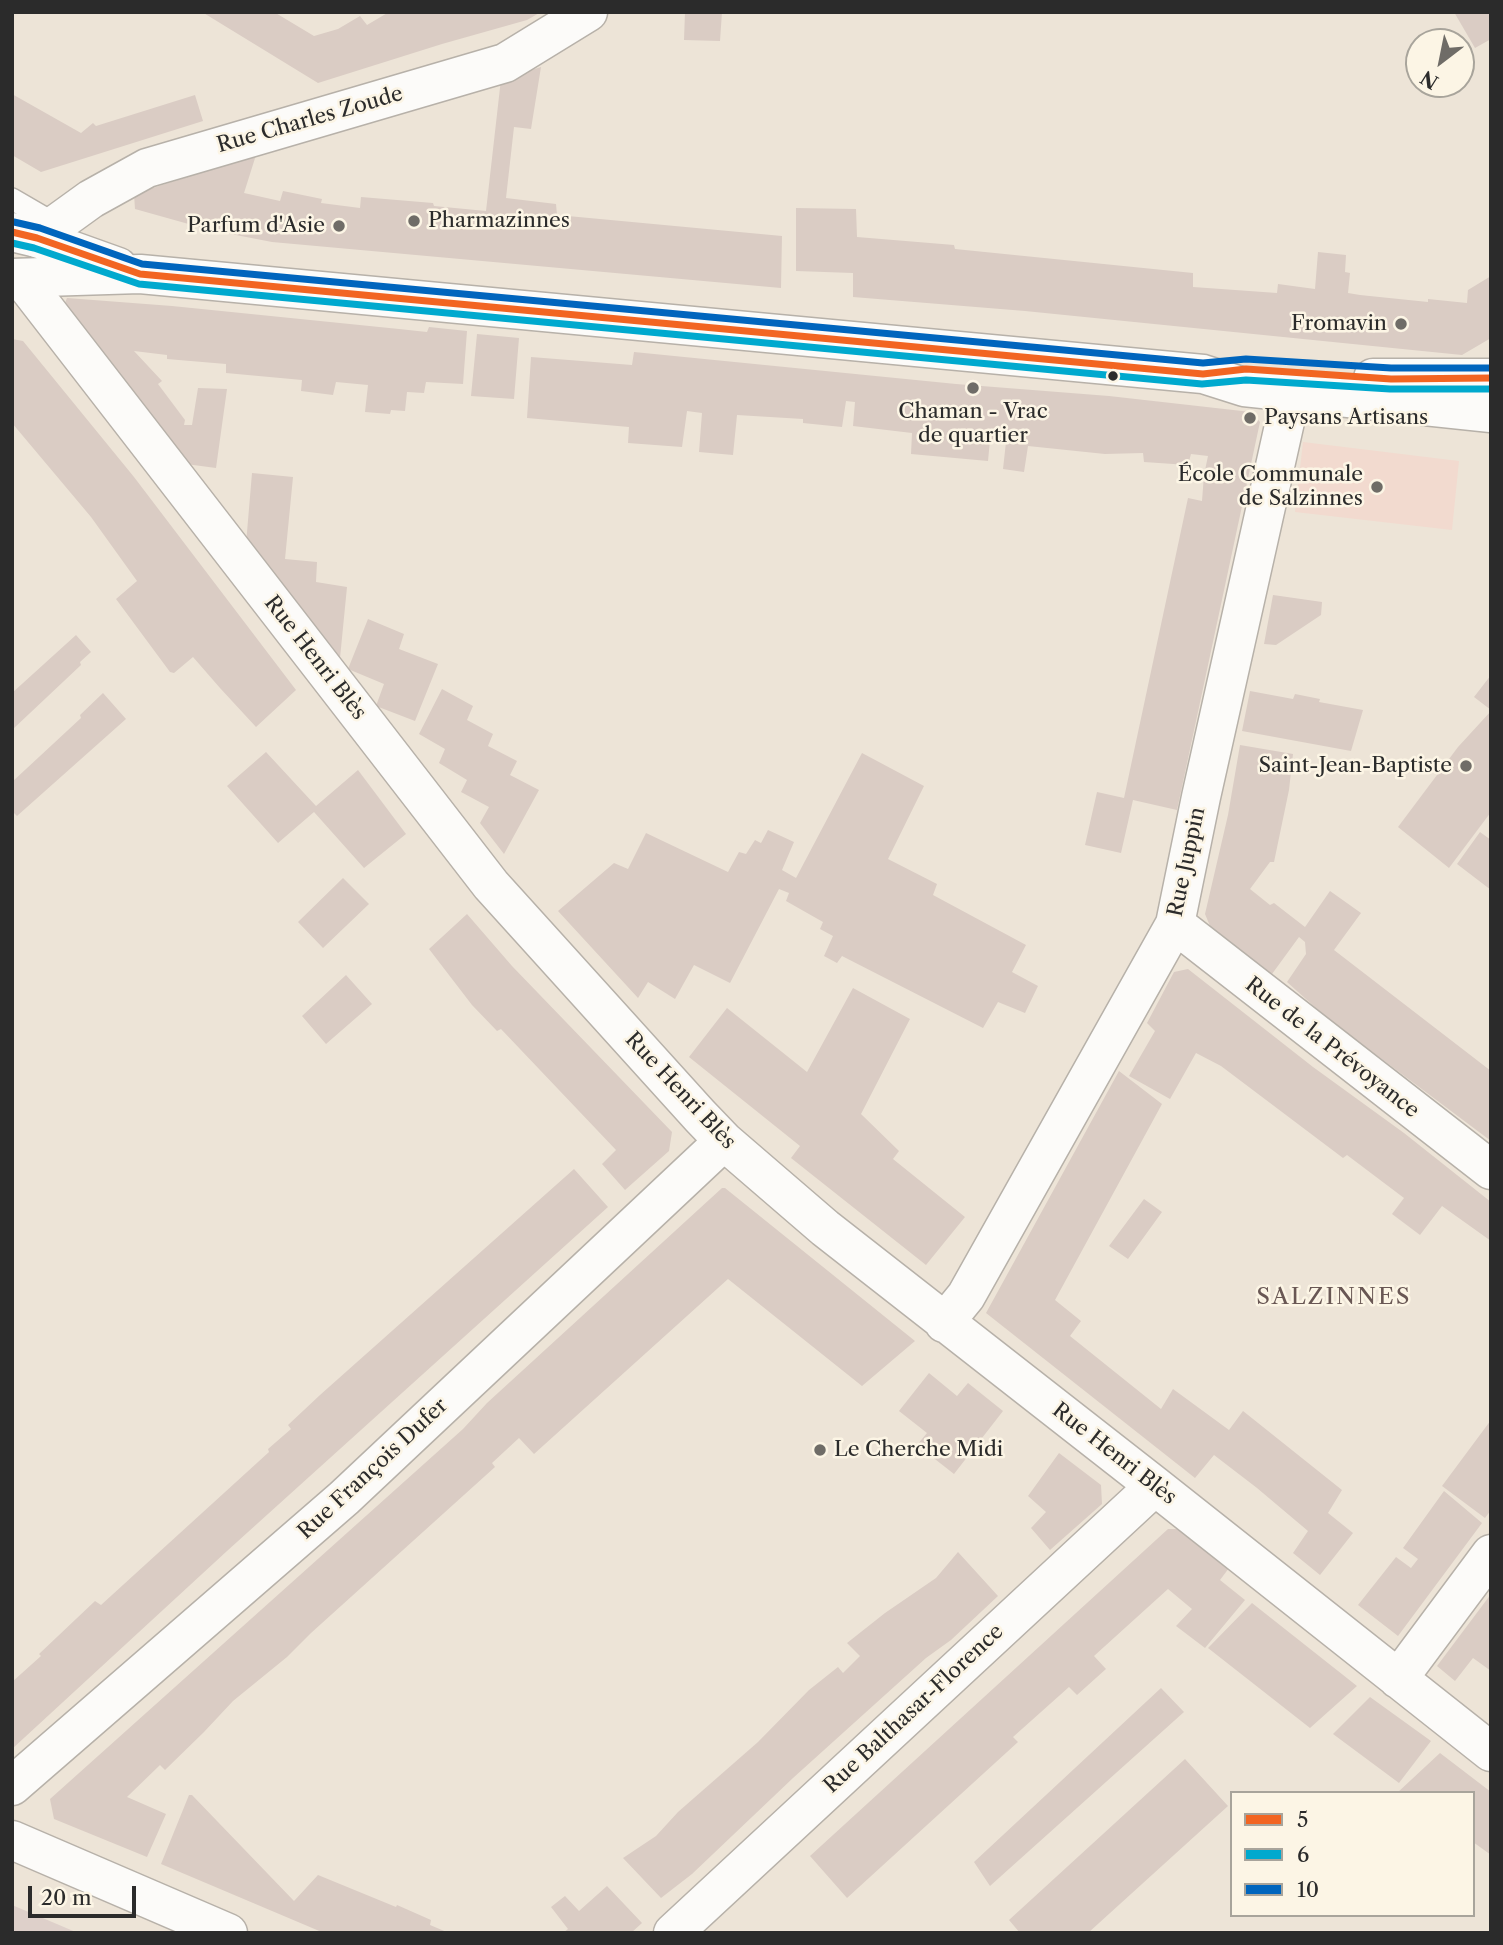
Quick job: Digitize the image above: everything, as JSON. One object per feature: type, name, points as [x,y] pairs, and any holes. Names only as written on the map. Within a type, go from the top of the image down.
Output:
[{"type":"street","name":"Rue Charles Zoude","points":[[35,231],[147,168],[505,64],[588,12]]},
{"type":"street","points":[[35,231],[140,274]]},
{"type":"street","points":[[17,278],[140,274],[1203,374],[1246,369],[1391,379],[1491,378]]},
{"type":"street","name":"Rue Henri Blès","points":[[17,278],[491,885],[724,1140],[825,1228],[1491,1752]]},
{"type":"street","points":[[1203,374],[1244,387],[1491,413]]},
{"type":"street","name":"Rue Juppin","points":[[944,1322],[966,1296],[1175,925],[1290,392]]},
{"type":"street","name":"Rue de la Prévoyance","points":[[1175,925],[1491,1170]]},
{"type":"street","name":"Rue François Dufer","points":[[12,1786],[344,1498],[724,1140]]},
{"type":"street","name":"Rue Balthasar-Florence","points":[[673,1933],[1155,1486]]},
{"type":"street","points":[[1398,1679],[1491,1554]]},
{"type":"street","points":[[12,1840],[228,1933]]},
{"type":"lane","points":[[12,199],[35,231]]},
{"type":"shaded area","name":"École Communale de Salzinnes","points":[[1303,442],[1459,461],[1452,530],[1295,512]]},
{"type":"shaded area","points":[[12,1905],[78,1933],[12,1933]]},
{"type":"building","points":[[202,12],[274,12],[314,36],[338,29],[360,16],[367,25],[389,12],[541,12],[527,20],[318,83]]},
{"type":"building","points":[[685,12],[722,12],[720,41],[684,40]]},
{"type":"building","points":[[1454,12],[1491,12],[1491,39],[1475,48],[1475,28],[1463,28]]},
{"type":"building","points":[[541,67],[531,129],[514,127],[506,198],[556,204],[557,215],[782,236],[781,288],[272,242],[210,230],[135,209],[134,194],[256,155],[244,193],[280,201],[283,191],[322,199],[321,203],[360,208],[361,197],[486,211],[501,79]]},
{"type":"building","points":[[12,94],[81,133],[93,123],[96,126],[195,95],[203,121],[41,172],[12,155]]},
{"type":"building","points":[[796,208],[856,209],[857,237],[954,245],[955,249],[1193,273],[1193,287],[1277,293],[1278,284],[1315,289],[1318,252],[1346,255],[1345,272],[1350,273],[1348,293],[1360,295],[1467,303],[1468,290],[1491,276],[1491,338],[1462,355],[1025,311],[853,297],[853,273],[796,271]]},
{"type":"building","points":[[67,298],[427,332],[429,327],[467,331],[463,384],[426,382],[424,393],[407,392],[405,411],[391,410],[390,414],[365,412],[368,385],[336,382],[333,395],[301,391],[302,380],[226,373],[226,364],[167,359],[167,355],[134,351],[162,381],[158,384],[185,420],[184,425],[192,425],[198,388],[227,389],[216,468],[186,464],[64,305]]},
{"type":"building","points":[[477,334],[519,338],[514,399],[471,396]]},
{"type":"building","points":[[12,339],[23,341],[134,477],[296,690],[256,727],[193,657],[174,673],[170,672],[116,599],[137,581],[91,517],[12,423]]},
{"type":"building","points":[[634,352],[956,384],[1109,396],[1251,412],[1260,422],[1177,810],[1133,800],[1121,853],[1085,845],[1097,792],[1124,798],[1188,498],[1202,501],[1208,456],[1191,454],[1188,465],[1144,462],[1143,453],[1105,454],[1028,446],[1024,472],[1003,469],[1006,442],[990,440],[988,461],[911,454],[912,433],[853,426],[855,402],[846,401],[842,427],[803,423],[803,419],[737,415],[733,455],[699,452],[702,413],[687,411],[682,447],[628,443],[629,427],[527,418],[531,357],[632,365]]},
{"type":"building","points":[[252,473],[293,477],[285,559],[317,562],[316,582],[347,587],[340,658],[336,660],[246,544]]},
{"type":"building","points":[[1273,595],[1322,602],[1321,615],[1276,645],[1264,644]]},
{"type":"building","points":[[368,619],[404,634],[399,649],[438,664],[415,721],[376,706],[384,684],[348,669]]},
{"type":"building","points":[[76,635],[91,652],[80,662],[81,665],[12,730],[12,693]]},
{"type":"building","points":[[1491,675],[1491,710],[1474,697]]},
{"type":"building","points":[[442,689],[473,706],[467,720],[493,734],[488,746],[517,761],[510,775],[539,790],[504,854],[480,823],[489,807],[461,792],[467,780],[439,763],[445,749],[419,734]]},
{"type":"building","points":[[1250,691],[1293,699],[1295,694],[1320,699],[1319,702],[1363,710],[1351,751],[1242,731]]},
{"type":"building","points":[[103,693],[126,719],[17,816],[12,811],[12,782],[81,718],[80,715]]},
{"type":"building","name":"Saint-Jean-Baptiste","points":[[1491,711],[1491,812],[1449,868],[1398,827],[1458,747]]},
{"type":"building","points":[[1240,745],[1293,754],[1289,790],[1274,862],[1270,862],[1250,889],[1270,905],[1274,903],[1305,927],[1330,891],[1361,913],[1334,950],[1491,1071],[1491,1141],[1327,1018],[1287,982],[1306,954],[1305,942],[1299,937],[1272,974],[1210,926],[1205,914],[1228,815]]},
{"type":"building","points":[[266,752],[316,806],[358,770],[406,834],[364,868],[314,812],[278,843],[227,786]]},
{"type":"building","points":[[862,753],[924,786],[888,859],[937,884],[933,895],[1026,945],[1012,972],[1038,986],[1025,1013],[998,1002],[983,1028],[842,956],[837,963],[824,956],[833,936],[820,929],[823,922],[786,901],[789,893],[779,889],[730,983],[694,965],[675,999],[648,982],[638,998],[558,911],[614,863],[628,869],[646,833],[728,872],[739,852],[746,854],[755,840],[761,843],[768,830],[794,842],[782,870],[796,878]]},
{"type":"building","points":[[1480,832],[1491,840],[1491,890],[1457,864]]},
{"type":"building","points":[[343,878],[369,904],[323,948],[298,922]]},
{"type":"building","points":[[467,914],[512,966],[672,1132],[669,1151],[625,1190],[602,1164],[616,1150],[501,1029],[497,1031],[472,1005],[429,949]]},
{"type":"building","points":[[1188,969],[1491,1202],[1491,1241],[1442,1206],[1420,1235],[1392,1214],[1404,1198],[1347,1155],[1343,1158],[1221,1066],[1196,1053],[1170,1099],[1129,1076],[1155,1031],[1147,1023],[1174,972]]},
{"type":"building","points":[[346,975],[372,1004],[326,1044],[302,1016]]},
{"type":"building","points":[[853,988],[910,1019],[861,1114],[899,1151],[893,1159],[965,1217],[926,1265],[791,1158],[800,1146],[689,1057],[727,1008],[807,1072]]},
{"type":"building","points":[[1119,1071],[1162,1104],[1055,1300],[1081,1321],[1070,1336],[1161,1409],[1173,1389],[1229,1430],[1243,1411],[1342,1490],[1328,1513],[1353,1533],[1320,1575],[1293,1553],[1308,1531],[1257,1488],[1214,1455],[1195,1478],[986,1313]]},
{"type":"building","points":[[574,1169],[608,1207],[12,1749],[12,1682],[41,1656],[39,1654],[95,1601],[101,1605],[269,1452],[268,1449],[291,1429],[288,1425],[320,1395]]},
{"type":"building","points":[[722,1188],[915,1341],[862,1386],[728,1279],[534,1454],[519,1438],[492,1463],[495,1467],[287,1657],[233,1701],[165,1770],[160,1765],[127,1797],[166,1814],[147,1857],[54,1819],[50,1799],[463,1429],[487,1403]]},
{"type":"building","points":[[1144,1199],[1162,1212],[1128,1259],[1109,1246]]},
{"type":"building","points":[[929,1373],[957,1396],[968,1383],[1003,1411],[954,1474],[917,1445],[927,1433],[899,1411]]},
{"type":"building","points":[[1491,1420],[1491,1510],[1485,1518],[1442,1486]]},
{"type":"building","points":[[1059,1453],[1101,1485],[1102,1504],[1050,1550],[1031,1528],[1046,1512],[1028,1496]]},
{"type":"building","points":[[1444,1491],[1482,1523],[1398,1636],[1358,1605],[1396,1557],[1411,1568],[1418,1559],[1403,1548]]},
{"type":"building","points":[[1168,1529],[1179,1529],[1229,1568],[1220,1580],[1245,1600],[1205,1648],[1176,1626],[1192,1609],[1168,1589],[1094,1656],[1106,1669],[1077,1695],[1069,1687],[1013,1737],[1018,1742],[847,1898],[810,1856]]},
{"type":"building","points":[[958,1552],[998,1596],[793,1778],[692,1874],[661,1898],[623,1858],[656,1836],[678,1812],[758,1742],[809,1690],[838,1667],[843,1673],[860,1656],[847,1643],[936,1578]]},
{"type":"building","points":[[1491,1594],[1491,1671],[1473,1658],[1455,1681],[1437,1666]]},
{"type":"building","points":[[1252,1603],[1357,1686],[1310,1728],[1208,1648]]},
{"type":"building","points":[[1161,1688],[1184,1712],[990,1886],[974,1862]]},
{"type":"building","points":[[1370,1697],[1431,1741],[1399,1783],[1333,1734]]},
{"type":"building","points":[[1440,1753],[1491,1792],[1491,1855],[1475,1843],[1475,1791],[1399,1791]]},
{"type":"building","points":[[1185,1759],[1228,1806],[1088,1933],[1020,1933],[1009,1920]]},
{"type":"building","points":[[189,1795],[192,1795],[294,1901],[318,1875],[431,1920],[430,1925],[449,1933],[324,1933],[161,1864]]},
{"type":"building","points":[[607,1886],[642,1923],[631,1933],[563,1933],[568,1929],[551,1907],[565,1896],[579,1911]]},
{"type":"transit line","name":"10","points":[[14,222],[40,228],[142,264],[1203,363],[1246,359],[1391,368],[1491,368]]},
{"type":"transit line","name":"5","points":[[12,232],[140,274],[1203,374],[1246,369],[1391,379],[1491,378]]},
{"type":"transit line","name":"6","points":[[12,243],[139,284],[1202,384],[1246,380],[1390,389],[1491,389]]},
{"type":"place","name":"Pharmazinnes","points":[[414,221]]},
{"type":"place","name":"Parfum d'Asie","points":[[339,226]]},
{"type":"place","name":"Fromavin","points":[[1401,324]]},
{"type":"place","name":"Chaman - Vrac de quartier","points":[[973,388]]},
{"type":"place","name":"Paysans Artisans","points":[[1250,418]]},
{"type":"place","name":"École Communale de Salzinnes","points":[[1377,487]]},
{"type":"place","name":"Saint-Jean-Baptiste","points":[[1466,766]]},
{"type":"place","name":"Le Cherche Midi","points":[[820,1450]]},
{"type":"district","name":"SALZINNES","points":[[1334,1297]]}]
